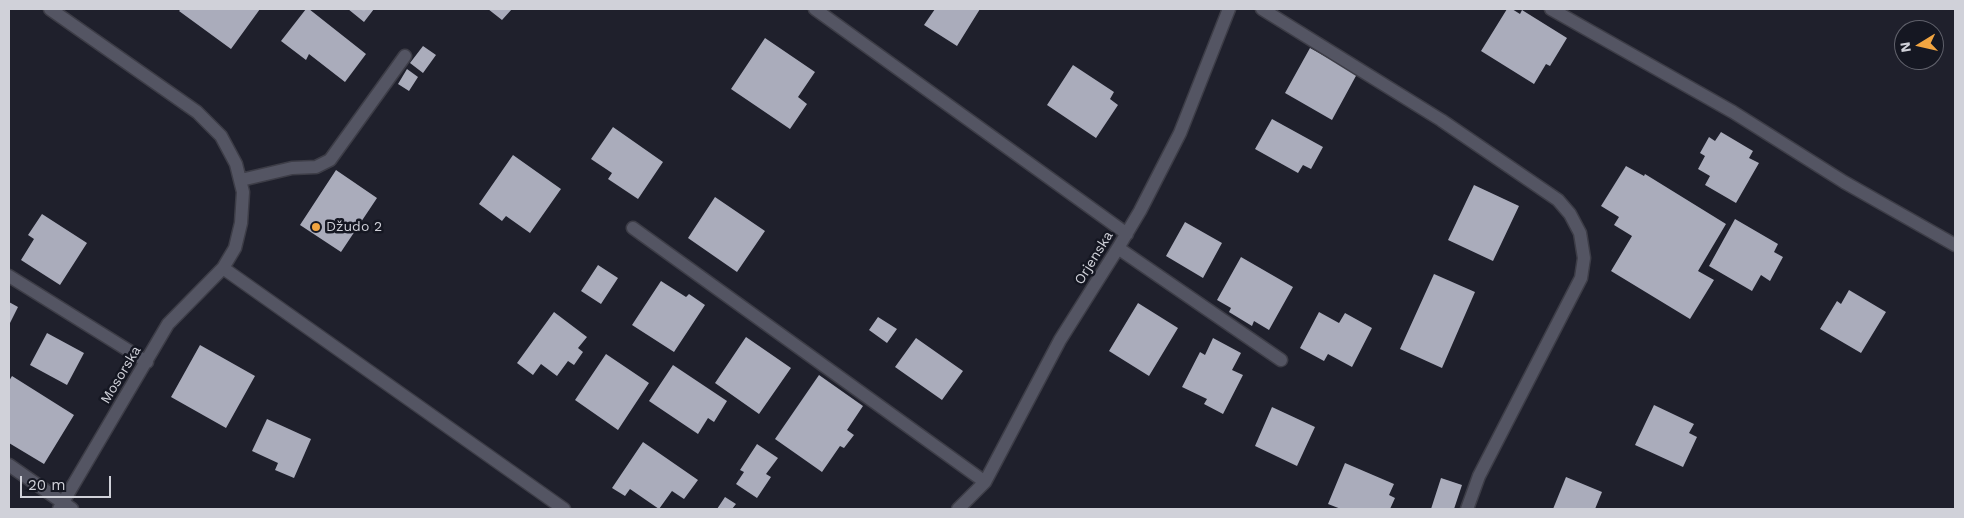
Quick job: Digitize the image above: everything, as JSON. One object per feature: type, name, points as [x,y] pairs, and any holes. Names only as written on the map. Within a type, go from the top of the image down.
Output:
[{"type":"street","name":"Mosorska","points":[[50,9],[197,112],[221,136],[236,164],[243,192],[241,223],[234,248],[224,268],[168,324],[64,507]]},
{"type":"street","points":[[816,9],[1127,234]]},
{"type":"street","name":"Orjenska","points":[[958,509],[986,482],[1060,340],[1127,234],[1180,134],[1229,9]]},
{"type":"street","points":[[1262,9],[1441,120],[1558,200],[1570,214],[1580,233],[1584,258],[1581,278],[1479,476],[1467,509]]},
{"type":"street","points":[[1551,9],[1733,112],[1844,182],[1955,245]]},
{"type":"street","points":[[241,180],[292,168],[316,167],[330,160],[405,56]]},
{"type":"street","points":[[633,228],[986,482]]},
{"type":"street","points":[[1118,248],[1281,360]]},
{"type":"street","points":[[224,268],[564,509]]},
{"type":"street","points":[[9,276],[146,362]]},
{"type":"street","points":[[9,466],[64,507]]},
{"type":"building","points":[[181,9],[260,9],[231,49],[179,11]]},
{"type":"building","points":[[306,9],[309,9],[366,54],[345,82],[309,54],[306,60],[281,41]]},
{"type":"building","points":[[348,9],[374,9],[364,22]]},
{"type":"building","points":[[488,9],[512,9],[502,20]]},
{"type":"building","points":[[935,9],[980,9],[957,46],[924,25]]},
{"type":"building","points":[[1507,9],[1512,9],[1520,14],[1522,10],[1567,38],[1550,66],[1546,64],[1534,84],[1481,51]]},
{"type":"building","points":[[765,38],[815,72],[798,97],[807,104],[790,129],[731,89]]},
{"type":"building","points":[[423,46],[436,55],[423,73],[410,63]]},
{"type":"building","points":[[1310,48],[1357,74],[1332,120],[1285,93]]},
{"type":"building","points":[[1073,65],[1114,92],[1110,99],[1118,105],[1096,138],[1047,105]]},
{"type":"building","points":[[407,69],[418,77],[409,91],[398,84]]},
{"type":"building","points":[[1272,119],[1323,147],[1311,169],[1303,165],[1298,173],[1255,149]]},
{"type":"building","points":[[613,127],[663,162],[638,199],[608,179],[612,173],[591,159]]},
{"type":"building","points":[[1721,132],[1753,151],[1749,158],[1759,163],[1736,203],[1705,185],[1710,176],[1698,169],[1705,156],[1700,153],[1709,137],[1715,141]]},
{"type":"building","points":[[513,155],[561,189],[530,233],[506,216],[502,221],[479,204]]},
{"type":"building","points":[[1626,166],[1644,176],[1645,174],[1726,224],[1698,271],[1714,280],[1690,319],[1611,271],[1632,236],[1614,225],[1619,217],[1601,206]]},
{"type":"building","points":[[336,170],[377,198],[341,252],[300,225]]},
{"type":"building","points":[[1474,185],[1519,206],[1493,261],[1448,240]]},
{"type":"building","points":[[715,197],[765,231],[737,272],[688,238]]},
{"type":"building","points":[[42,214],[87,243],[60,285],[21,260],[34,239],[28,235]]},
{"type":"building","points":[[1735,219],[1778,244],[1774,252],[1783,257],[1770,281],[1761,275],[1752,291],[1709,266]]},
{"type":"building","points":[[1185,222],[1222,243],[1203,278],[1166,256]]},
{"type":"building","points":[[1241,257],[1293,287],[1269,330],[1254,321],[1252,326],[1229,312],[1231,308],[1217,300]]},
{"type":"building","points":[[598,265],[618,278],[601,304],[581,291]]},
{"type":"building","points":[[1434,274],[1475,292],[1442,368],[1400,349]]},
{"type":"building","points":[[661,281],[686,297],[689,294],[705,305],[674,352],[632,325]]},
{"type":"building","points":[[1849,290],[1886,312],[1861,353],[1820,329],[1837,301],[1841,304]]},
{"type":"building","points":[[9,302],[18,307],[9,325]]},
{"type":"building","points":[[1138,303],[1178,328],[1149,376],[1109,351]]},
{"type":"building","points":[[554,312],[587,337],[578,348],[583,352],[574,365],[568,361],[557,376],[541,364],[533,375],[517,363]]},
{"type":"building","points":[[1319,312],[1339,323],[1345,313],[1372,328],[1352,367],[1328,354],[1324,361],[1300,348]]},
{"type":"building","points":[[878,317],[897,329],[887,343],[869,330]]},
{"type":"building","points":[[47,333],[84,353],[67,385],[30,365]]},
{"type":"building","points":[[746,337],[791,368],[759,414],[715,383]]},
{"type":"building","points":[[916,338],[963,371],[942,400],[895,367]]},
{"type":"building","points":[[1213,338],[1241,353],[1232,370],[1243,375],[1223,414],[1204,404],[1207,399],[1182,387],[1200,352],[1205,355]]},
{"type":"building","points":[[200,345],[255,376],[226,428],[171,397]]},
{"type":"building","points":[[606,354],[649,383],[618,430],[575,400]]},
{"type":"building","points":[[673,365],[727,401],[714,422],[708,418],[698,434],[649,401]]},
{"type":"building","points":[[819,375],[863,406],[847,430],[854,435],[844,448],[840,446],[822,472],[775,439]]},
{"type":"building","points":[[12,376],[74,415],[44,464],[9,443],[9,381]]},
{"type":"building","points":[[1654,405],[1694,424],[1689,433],[1697,437],[1683,467],[1635,445]]},
{"type":"building","points":[[1272,407],[1315,427],[1297,466],[1255,446]]},
{"type":"building","points":[[267,419],[311,439],[294,478],[275,470],[278,463],[252,451]]},
{"type":"building","points":[[643,442],[698,480],[684,499],[672,491],[659,509],[630,489],[625,496],[612,488]]},
{"type":"building","points":[[757,444],[778,458],[766,474],[771,477],[757,498],[736,484],[744,472],[740,470]]},
{"type":"building","points":[[1345,463],[1394,484],[1389,495],[1395,498],[1390,509],[1341,509],[1328,504]]},
{"type":"building","points":[[1566,477],[1602,492],[1595,509],[1553,509]]},
{"type":"building","points":[[1441,478],[1462,485],[1454,509],[1431,509]]},
{"type":"building","points":[[725,497],[736,504],[732,509],[717,509]]},
{"type":"place","name":"Džudo 2","points":[[316,227]]}]
